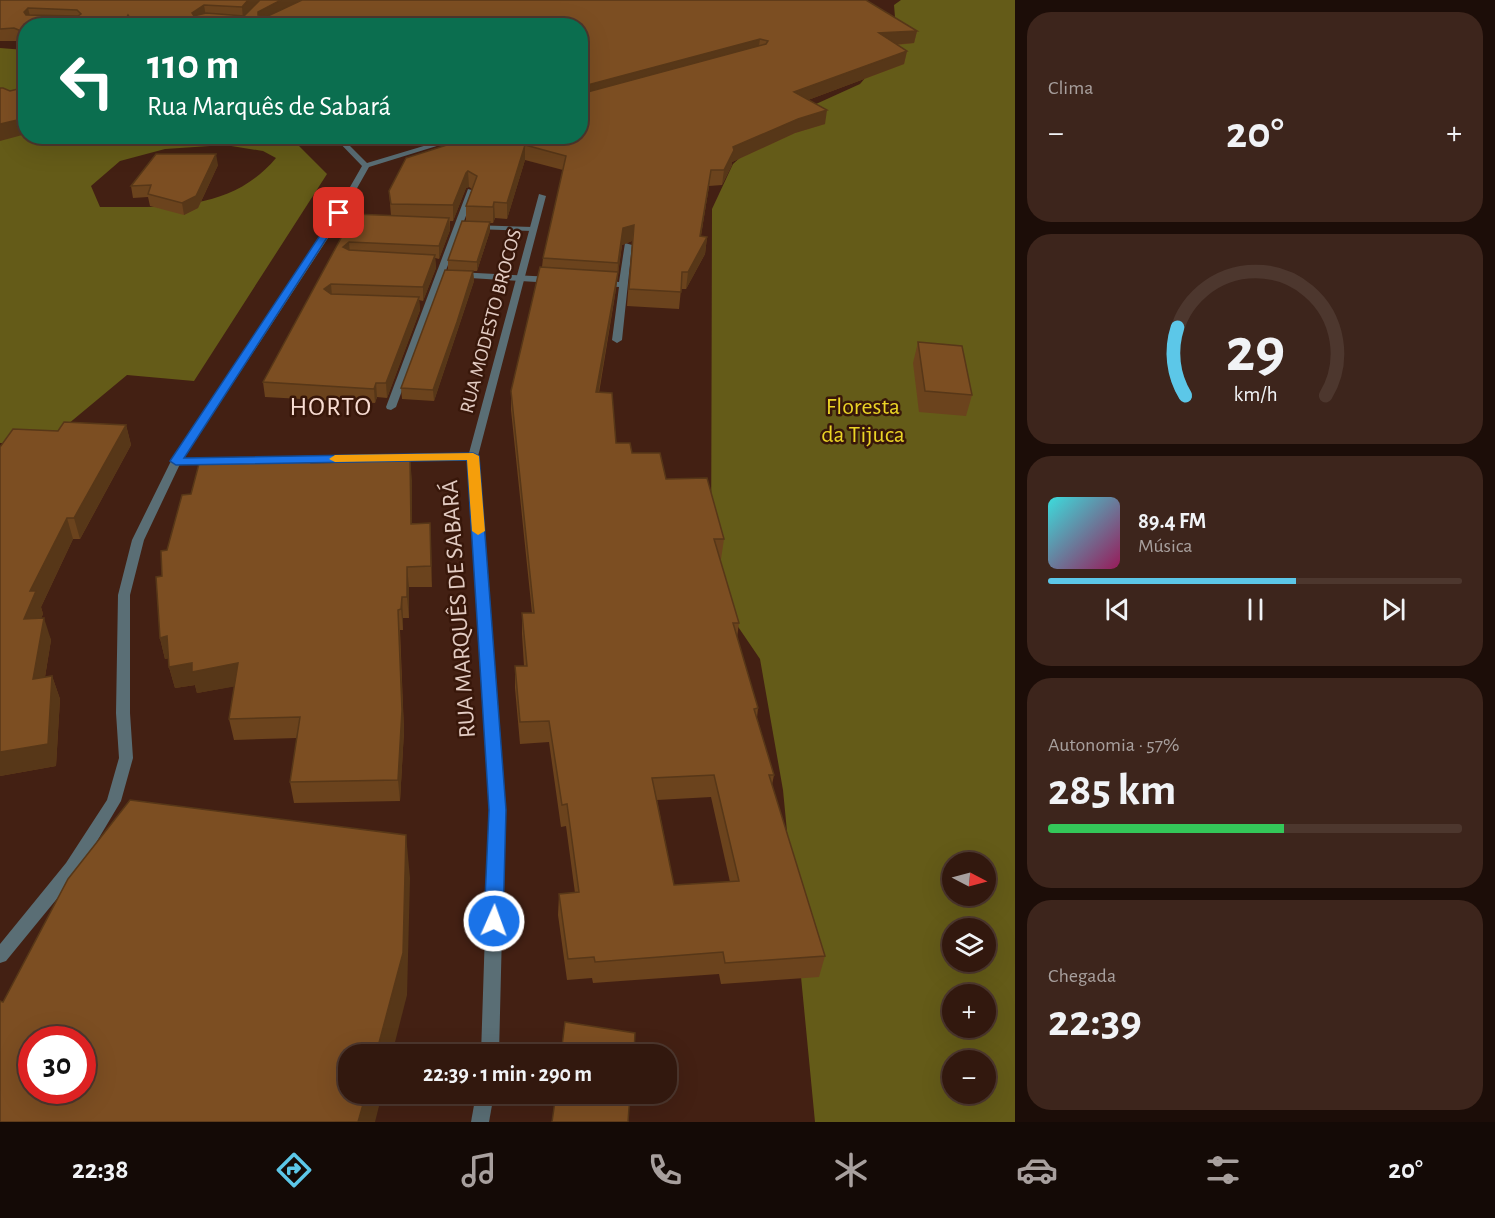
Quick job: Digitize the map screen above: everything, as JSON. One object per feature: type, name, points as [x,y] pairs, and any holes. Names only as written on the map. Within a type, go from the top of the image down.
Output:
[{"type":"street","points":[[344,144],[366,166]]},
{"type":"street","points":[[348,149],[404,144]]},
{"type":"street","points":[[0,956],[72,868],[114,801],[126,758],[123,713],[124,595],[138,540],[176,461],[330,229],[366,166],[439,144]]},
{"type":"street","points":[[391,407],[471,191]]},
{"type":"street","name":"RUA MODESTO BROCOS","points":[[473,456],[542,196]]},
{"type":"street","points":[[448,225],[533,229]]},
{"type":"street","points":[[617,340],[628,245]]},
{"type":"street","points":[[433,263],[445,264]]},
{"type":"street","points":[[441,274],[565,281]]},
{"type":"street","points":[[588,283],[622,285]]},
{"type":"street","points":[[418,306],[428,306]]},
{"type":"street","name":"RUA MARQUÊS DE SABARÁ","points":[[283,460],[473,456],[497,810],[490,1044]]},
{"type":"street","points":[[176,461],[223,461]]},
{"type":"street","points":[[480,1122],[483,1104]]},
{"type":"green space","name":"Floresta da Tijuca","points":[[901,0],[1015,0],[1015,1122],[815,1122],[783,790],[760,659],[711,587],[712,209],[733,164],[783,119],[860,84],[897,41],[894,5]]},
{"type":"green space","points":[[0,48],[18,49],[18,144],[297,144],[327,174],[194,381],[127,375],[44,444],[0,443]],"holes":[[[225,145],[263,151],[276,158],[258,176],[239,188],[195,203],[172,206],[100,207],[91,186],[120,161],[165,149]]]},
{"type":"building","points":[[0,0],[248,0],[242,7],[204,5],[192,13],[194,16],[206,13],[244,16],[260,0],[281,0],[258,12],[258,15],[268,16],[302,0],[866,0],[917,31],[879,33],[907,51],[794,92],[827,110],[798,119],[733,147],[734,150],[724,170],[711,170],[700,236],[707,237],[688,272],[682,272],[681,292],[629,289],[634,225],[623,228],[618,263],[543,258],[566,156],[525,145],[507,203],[494,202],[493,207],[466,206],[477,176],[468,171],[453,205],[391,204],[389,191],[406,158],[450,144],[588,144],[588,92],[766,44],[768,41],[760,39],[588,85],[588,18],[130,18],[128,15],[126,18],[18,18],[18,30],[0,29]],"holes":[[[28,8],[77,10],[81,14],[78,16],[26,15],[24,12]]]},
{"type":"building","points":[[0,88],[10,91],[18,89],[18,120],[0,124]]},
{"type":"building","points":[[156,154],[216,154],[196,196],[182,203],[148,194],[151,185],[131,186]]},
{"type":"building","points":[[354,214],[449,218],[439,246],[349,242],[343,247],[349,250],[435,255],[423,287],[331,284],[324,289],[331,294],[419,297],[386,383],[376,383],[374,389],[263,382]]},
{"type":"building","points":[[462,221],[490,222],[477,262],[448,260]]},
{"type":"building","points":[[540,267],[618,272],[596,392],[612,393],[616,443],[630,443],[632,453],[660,453],[666,479],[707,478],[724,539],[714,539],[739,623],[733,623],[758,708],[754,709],[774,775],[769,775],[825,956],[725,963],[723,952],[595,962],[594,957],[568,959],[559,894],[579,892],[567,804],[562,805],[549,721],[520,722],[515,666],[527,666],[522,613],[534,613],[511,391]],"holes":[[[714,775],[739,881],[674,885],[652,778]]]},
{"type":"building","points":[[445,270],[473,271],[433,390],[401,388]]},
{"type":"building","points":[[918,342],[962,346],[972,395],[925,391]]},
{"type":"building","points":[[64,422],[126,425],[74,518],[67,518],[30,591],[36,591],[24,619],[44,618],[33,679],[52,676],[48,744],[0,752],[0,447],[13,429],[58,431]]},
{"type":"building","points":[[312,457],[311,463],[410,460],[411,524],[430,523],[431,566],[407,567],[407,597],[402,597],[401,609],[398,610],[402,710],[398,780],[290,782],[300,717],[229,719],[238,663],[192,672],[192,663],[169,667],[167,636],[160,638],[156,577],[162,576],[161,551],[167,550],[182,495],[191,494],[200,460]]},
{"type":"building","points":[[130,800],[406,835],[403,953],[379,1044],[338,1044],[338,1104],[363,1104],[358,1122],[0,1122],[0,1001],[3,1002],[68,879]]},
{"type":"building","points":[[565,1022],[635,1033],[634,1044],[562,1044]]},
{"type":"building","points":[[555,1104],[629,1104],[628,1122],[552,1122]]},
{"type":"slow traffic","points":[[335,459],[473,456],[478,531]]},
{"type":"district","name":"HORTO","points":[[331,406]]},
{"type":"route","points":[[339,213],[176,461],[473,456],[497,810],[494,921]]}]
